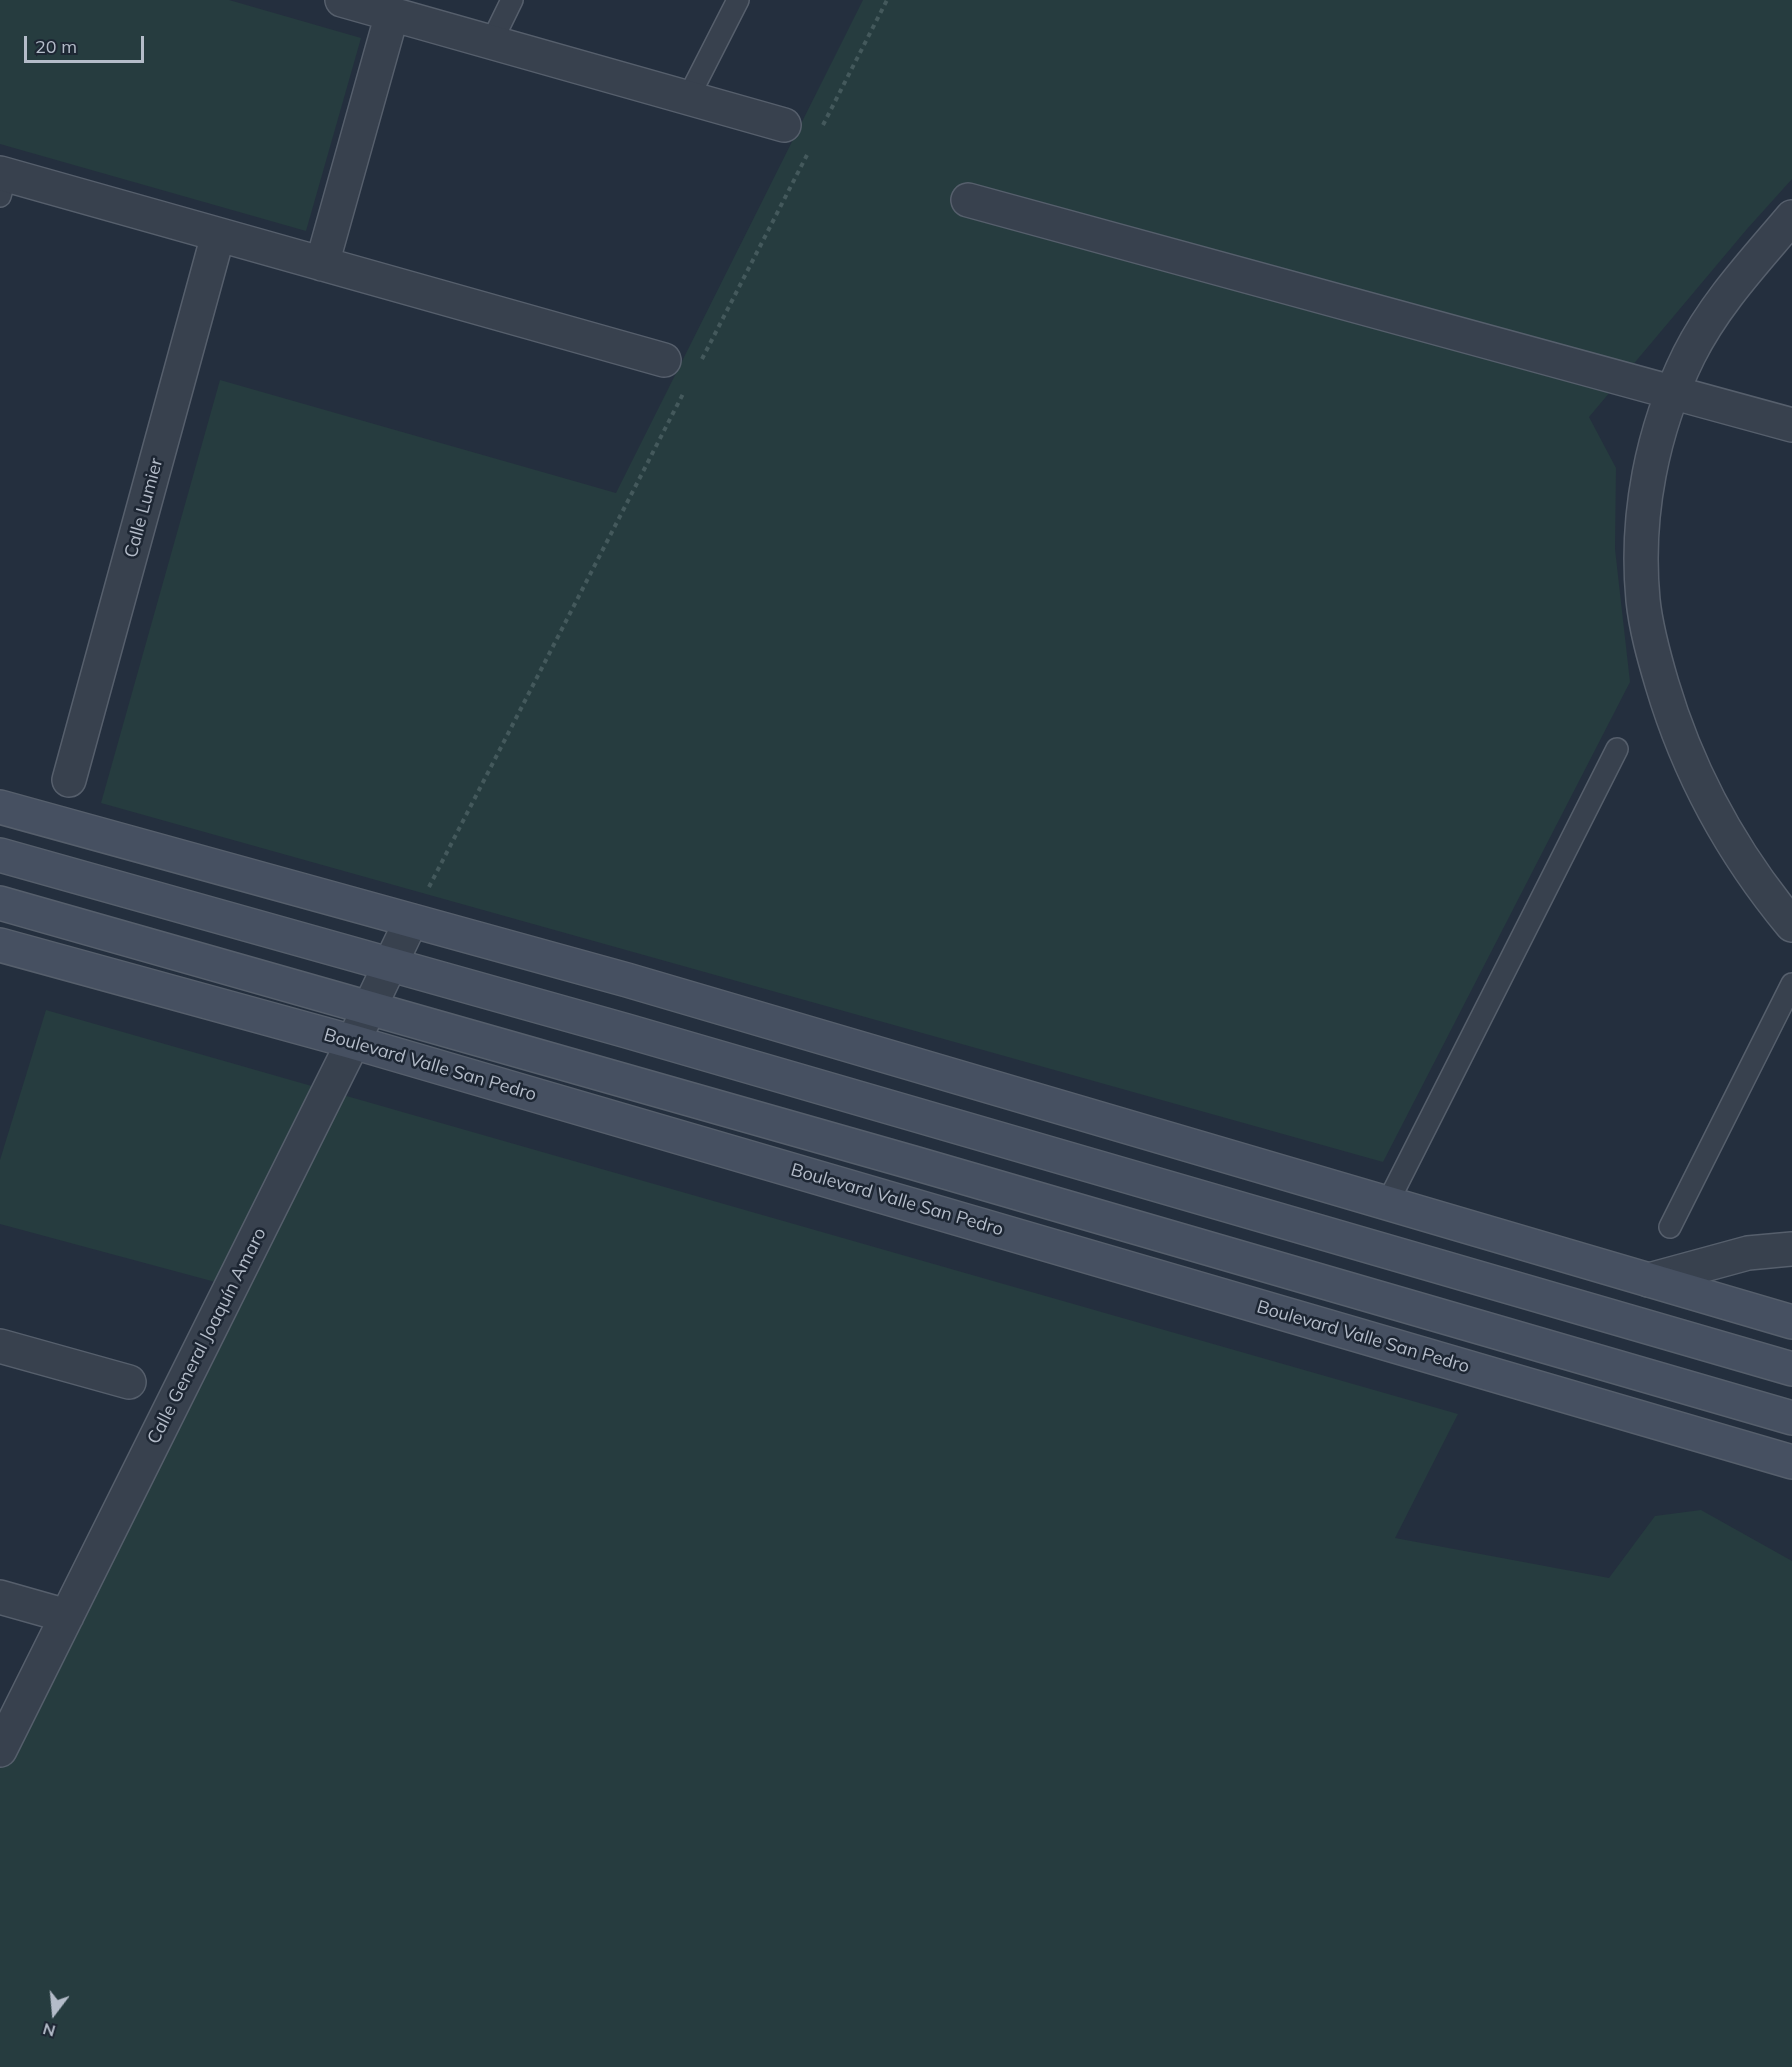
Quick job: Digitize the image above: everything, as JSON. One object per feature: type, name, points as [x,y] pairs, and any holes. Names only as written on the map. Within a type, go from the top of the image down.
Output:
[{"type":"main road","points":[[0,807],[638,984],[1792,1322]]},
{"type":"main road","points":[[0,855],[650,1037],[1792,1369]]},
{"type":"main road","points":[[0,903],[914,1163],[1792,1418]]},
{"type":"main road","name":"Boulevard Valle San Pedro","points":[[0,945],[353,1042],[1792,1462]]},
{"type":"main road","points":[[902,1201],[914,1163]]},
{"type":"street","points":[[342,0],[784,125]]},
{"type":"street","points":[[322,264],[392,14]]},
{"type":"street","points":[[2,181],[218,235],[664,360]]},
{"type":"street","points":[[969,200],[1792,425]]},
{"type":"street","points":[[1792,217],[1711,316],[1672,392],[1657,437],[1647,482],[1641,541],[1643,601],[1654,658],[1675,726],[1696,777],[1728,837],[1770,899],[1792,926]]},
{"type":"street","name":"Calle Lumier","points":[[69,780],[218,235]]},
{"type":"street","name":"Calle General Joaquín Amaro","points":[[0,1750],[411,921]]},
{"type":"street","points":[[1649,1280],[1748,1253],[1792,1249]]},
{"type":"street","points":[[0,1346],[129,1382]]},
{"type":"street","points":[[0,1597],[66,1616]]},
{"type":"lane","points":[[491,43],[512,0]]},
{"type":"lane","points":[[688,98],[738,0]]},
{"type":"lane","points":[[1387,1204],[1617,749]]},
{"type":"lane","points":[[1670,1227],[1792,984]]},
{"type":"path","points":[[822,127],[887,0]]},
{"type":"path","points":[[701,360],[811,148]]},
{"type":"path","points":[[411,921],[685,392]]},
{"type":"green space","points":[[0,0],[229,0],[361,38],[306,231],[0,144]]},
{"type":"green space","points":[[863,0],[1792,0],[1792,179],[1589,417],[1616,468],[1615,549],[1630,682],[1383,1162],[101,803],[220,380],[616,493]]},
{"type":"green space","points":[[46,1010],[1458,1414],[1395,1538],[1609,1578],[1655,1516],[1701,1510],[1792,1561],[1792,2067],[0,2067],[0,1710],[219,1283],[0,1224],[0,1160]]}]
